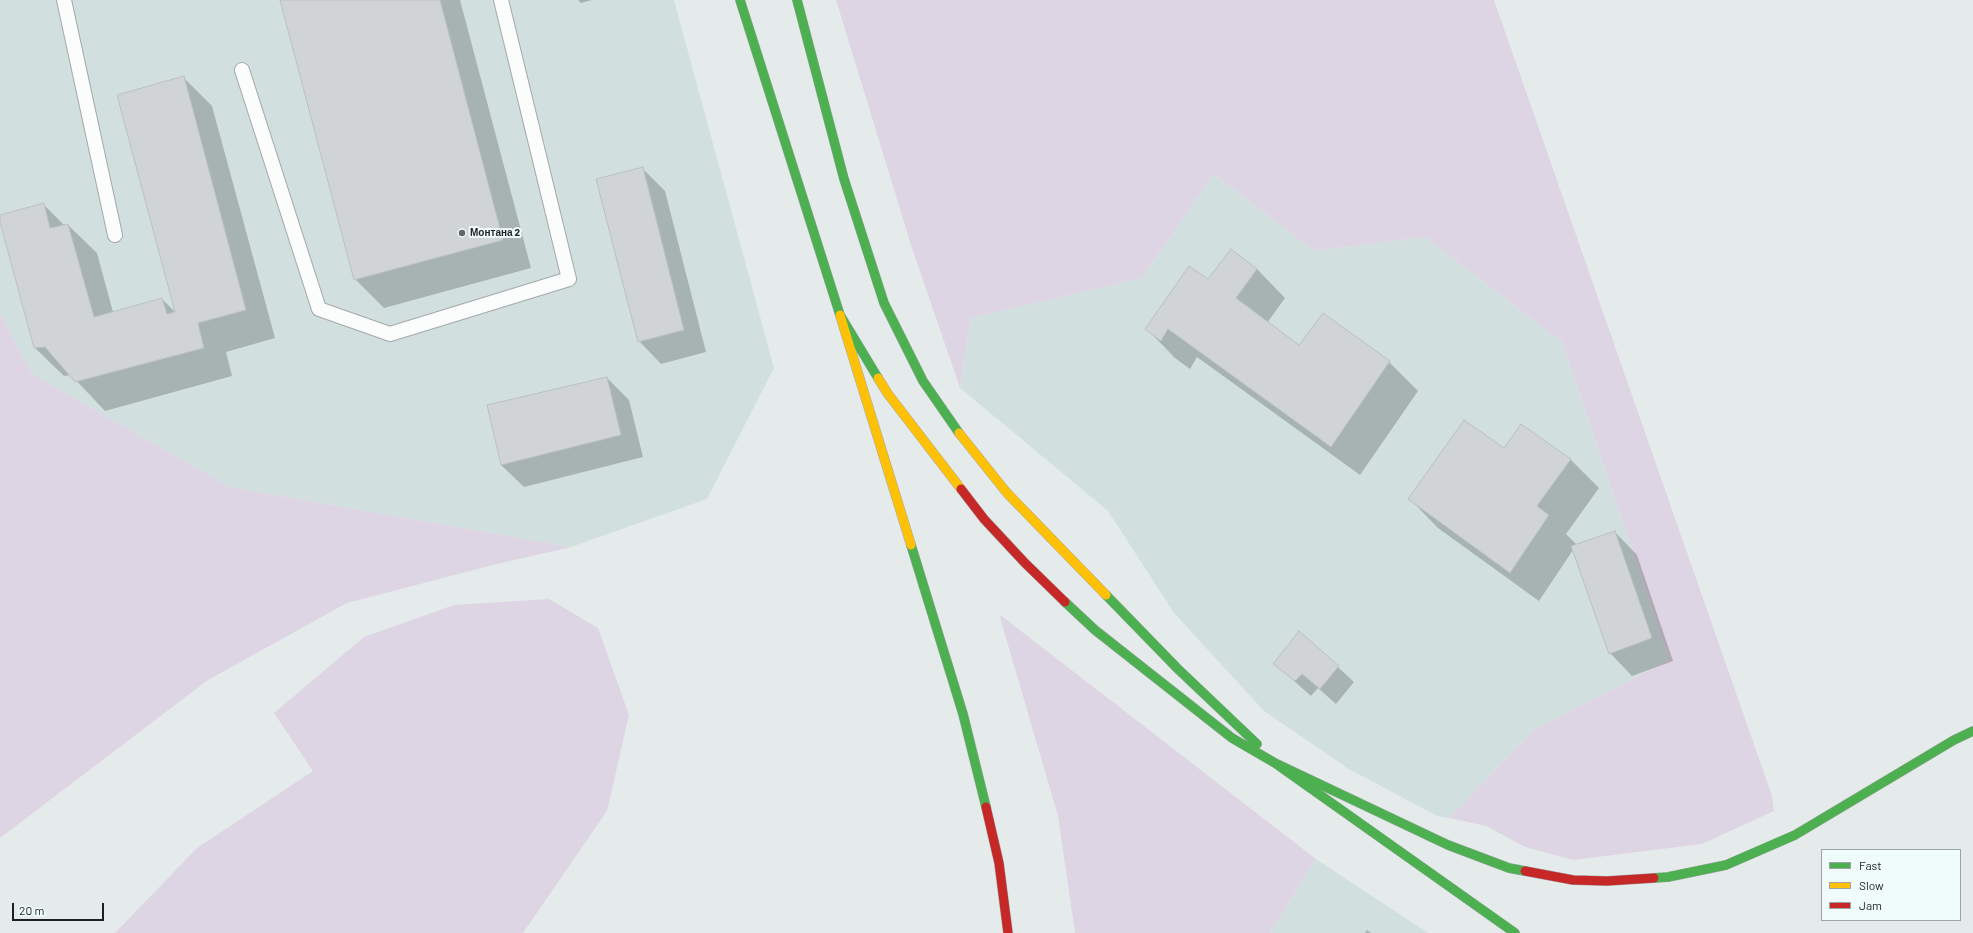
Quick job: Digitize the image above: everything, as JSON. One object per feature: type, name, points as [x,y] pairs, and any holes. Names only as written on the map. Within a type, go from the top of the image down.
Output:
[{"type":"main road","points":[[797,0],[844,179],[884,303],[923,381],[968,445],[1007,493],[1177,668],[1236,722],[1276,763],[1515,933]]},
{"type":"main road","points":[[740,4],[840,315],[963,714],[999,863],[1008,933]]},
{"type":"main road","points":[[840,315],[888,394],[984,519],[1025,563],[1095,630],[1158,682],[1232,738],[1276,763],[1448,845],[1480,858],[1509,868],[1537,874],[1574,880],[1607,881],[1668,877],[1726,865],[1795,835],[1954,740],[1973,731]]},
{"type":"lane","points":[[64,0],[115,236]]},
{"type":"lane","points":[[242,70],[319,309],[390,334],[569,279],[501,0]]},
{"type":"shaded area","points":[[0,0],[674,0],[774,368],[707,499],[571,547],[230,487],[32,374],[0,313]]},
{"type":"shaded area","points":[[836,0],[1494,0],[1772,796],[1774,811],[1702,844],[1573,860],[1525,847],[1486,826],[1449,818],[1534,730],[1669,660],[1562,342],[1425,237],[1314,251],[1214,174],[1142,278],[971,318],[960,388],[911,245]]},
{"type":"shaded area","points":[[1214,174],[1314,251],[1425,237],[1562,342],[1669,660],[1534,730],[1449,818],[1437,816],[1349,769],[1264,711],[1174,613],[1108,511],[960,388],[971,318],[1142,278]]},
{"type":"shaded area","points":[[0,313],[32,374],[230,487],[571,547],[497,564],[347,603],[208,680],[0,838]]},
{"type":"shaded area","points":[[549,599],[598,628],[629,715],[607,811],[523,933],[115,933],[197,848],[313,771],[274,713],[364,637],[454,605]]},
{"type":"shaded area","points":[[999,614],[1316,859],[1270,933],[1075,933],[1058,816]]},
{"type":"shaded area","points":[[1316,859],[1428,933],[1270,933]]},
{"type":"building","points":[[280,0],[440,0],[503,240],[354,280]]},
{"type":"building","points":[[184,76],[246,310],[198,323],[204,348],[75,382],[45,347],[34,348],[0,222],[0,215],[44,203],[50,228],[68,224],[94,317],[162,298],[167,314],[175,312],[117,95]]},
{"type":"building","points":[[643,167],[684,330],[638,342],[596,179]]},
{"type":"building","points":[[1231,249],[1257,269],[1236,298],[1299,345],[1323,313],[1390,361],[1331,447],[1168,329],[1161,341],[1145,329],[1189,266],[1208,279]]},
{"type":"building","points":[[607,377],[621,435],[501,465],[487,405]]},
{"type":"building","points":[[1464,420],[1504,448],[1521,424],[1571,459],[1537,506],[1549,515],[1510,573],[1408,499]]},
{"type":"building","points":[[1615,531],[1652,638],[1609,654],[1571,546]]},
{"type":"building","points":[[1299,631],[1339,666],[1320,689],[1302,674],[1295,681],[1273,664]]},
{"type":"traffic: fast","points":[[740,0],[840,315],[878,378]]},
{"type":"traffic: fast","points":[[797,0],[844,179],[884,303],[923,381],[959,433]]},
{"type":"traffic: fast","points":[[911,545],[963,714],[986,807]]},
{"type":"traffic: fast","points":[[1106,595],[1177,668],[1257,744]]},
{"type":"traffic: fast","points":[[1065,602],[1095,630],[1232,738],[1275,763],[1515,933]]},
{"type":"traffic: fast","points":[[1654,878],[1668,877],[1726,865],[1795,835],[1954,740],[1973,731]]},
{"type":"traffic: fast","points":[[1275,763],[1448,845],[1509,868],[1525,871]]},
{"type":"traffic: slow","points":[[840,315],[911,545]]},
{"type":"traffic: slow","points":[[878,378],[888,394],[961,489]]},
{"type":"traffic: slow","points":[[959,433],[1007,493],[1106,595]]},
{"type":"traffic: jam","points":[[961,489],[984,519],[1025,563],[1065,602]]},
{"type":"traffic: jam","points":[[986,807],[999,863],[1008,933]]},
{"type":"traffic: jam","points":[[1525,871],[1573,880],[1607,881],[1654,878]]},
{"type":"place","name":"Монтана 2","points":[[462,233]]}]
